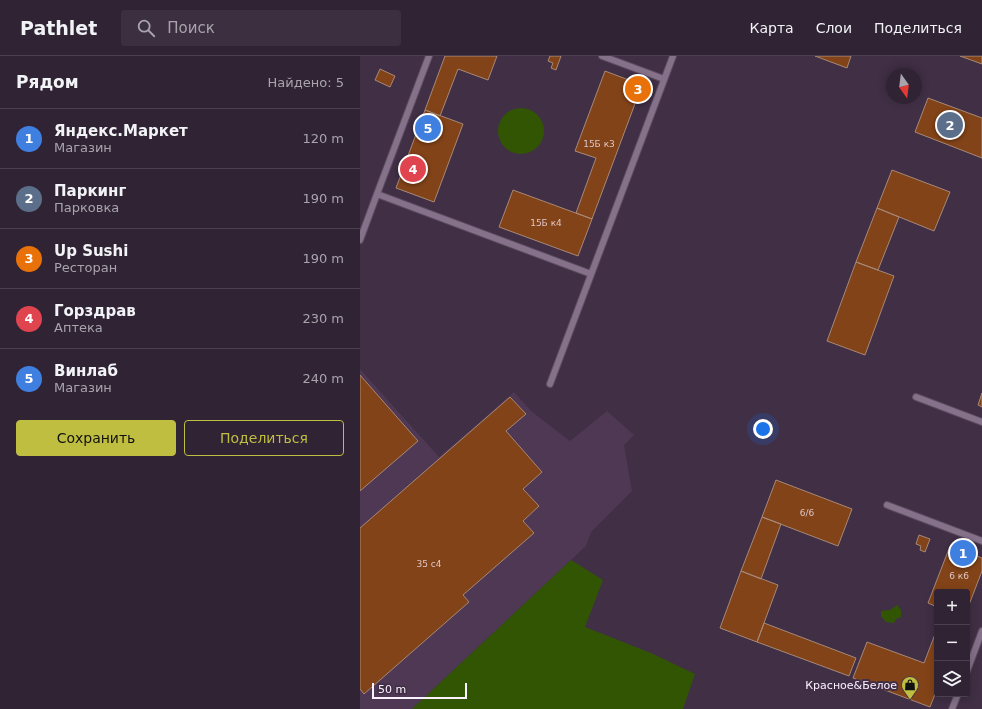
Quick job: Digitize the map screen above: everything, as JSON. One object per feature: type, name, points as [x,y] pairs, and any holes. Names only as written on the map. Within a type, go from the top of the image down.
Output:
[{"type":"lane","points":[[360,240],[429,56]]},
{"type":"lane","points":[[602,56],[664,79]]},
{"type":"lane","points":[[550,384],[673,56]]},
{"type":"lane","points":[[377,194],[591,274]]},
{"type":"lane","points":[[916,397],[982,422]]},
{"type":"lane","points":[[887,505],[982,540]]},
{"type":"lane","points":[[970,663],[982,631]]},
{"type":"lane","points":[[952,709],[957,697]]},
{"type":"shaded area","points":[[360,369],[439,457],[514,392],[531,411],[570,441],[607,411],[634,435],[624,445],[632,491],[591,532],[586,546],[412,709],[360,709]]},
{"type":"green space","points":[[521,108],[534,112],[540,118],[544,131],[540,144],[534,150],[521,154],[508,150],[502,144],[498,131],[502,118],[508,112]]},
{"type":"green space","points":[[571,560],[603,580],[585,627],[651,653],[695,674],[683,709],[412,709]]},
{"type":"green space","points":[[897,605],[901,610],[901,617],[896,619],[894,623],[886,622],[881,616],[881,611],[890,610]]},
{"type":"building","points":[[445,56],[497,56],[488,80],[458,69],[440,116],[425,110]]},
{"type":"building","points":[[550,56],[561,56],[556,70],[551,68],[553,63],[548,61]]},
{"type":"building","points":[[815,56],[851,56],[847,68]]},
{"type":"building","points":[[960,56],[982,56],[982,64]]},
{"type":"building","points":[[380,69],[395,76],[390,87],[375,80]]},
{"type":"building","points":[[605,71],[642,85],[592,219],[576,213],[596,158],[575,151]]},
{"type":"building","points":[[928,98],[982,118],[982,158],[915,132]]},
{"type":"building","points":[[425,110],[463,124],[434,202],[396,188]]},
{"type":"building","points":[[892,170],[950,192],[934,231],[877,208]]},
{"type":"building","points":[[513,190],[592,219],[578,256],[499,227]]},
{"type":"building","points":[[877,208],[899,217],[878,270],[856,262]]},
{"type":"building","points":[[856,262],[894,276],[865,355],[827,341]]},
{"type":"building","points":[[360,375],[418,441],[360,491]]},
{"type":"building","points":[[982,393],[982,407],[978,405]]},
{"type":"building","points":[[510,397],[526,414],[506,431],[542,472],[523,489],[539,506],[523,521],[534,533],[463,595],[469,602],[364,694],[360,689],[360,528]]},
{"type":"building","points":[[776,480],[852,509],[838,546],[762,517]]},
{"type":"building","points":[[762,517],[781,524],[761,579],[741,571]]},
{"type":"building","points":[[919,535],[930,539],[925,552],[920,550],[921,546],[916,544]]},
{"type":"building","points":[[950,546],[982,558],[982,571],[970,602],[970,589],[934,589],[934,606],[928,603]]},
{"type":"building","points":[[741,571],[778,585],[757,642],[720,628]]},
{"type":"building","points":[[764,623],[856,658],[849,676],[757,642]]},
{"type":"building","points":[[934,637],[934,697],[930,707],[853,678],[867,642],[924,663]]},
{"type":"place","name":"Up Sushi","points":[[638,89]]},
{"type":"place","name":"Паркинг","points":[[950,125]]},
{"type":"place","name":"Винлаб","points":[[428,128]]},
{"type":"place","name":"Горздрав","points":[[413,169]]},
{"type":"place","name":"Яндекс.Маркет","points":[[963,553]]},
{"type":"place","name":"Красное&Белое","points":[[910,700]]}]
